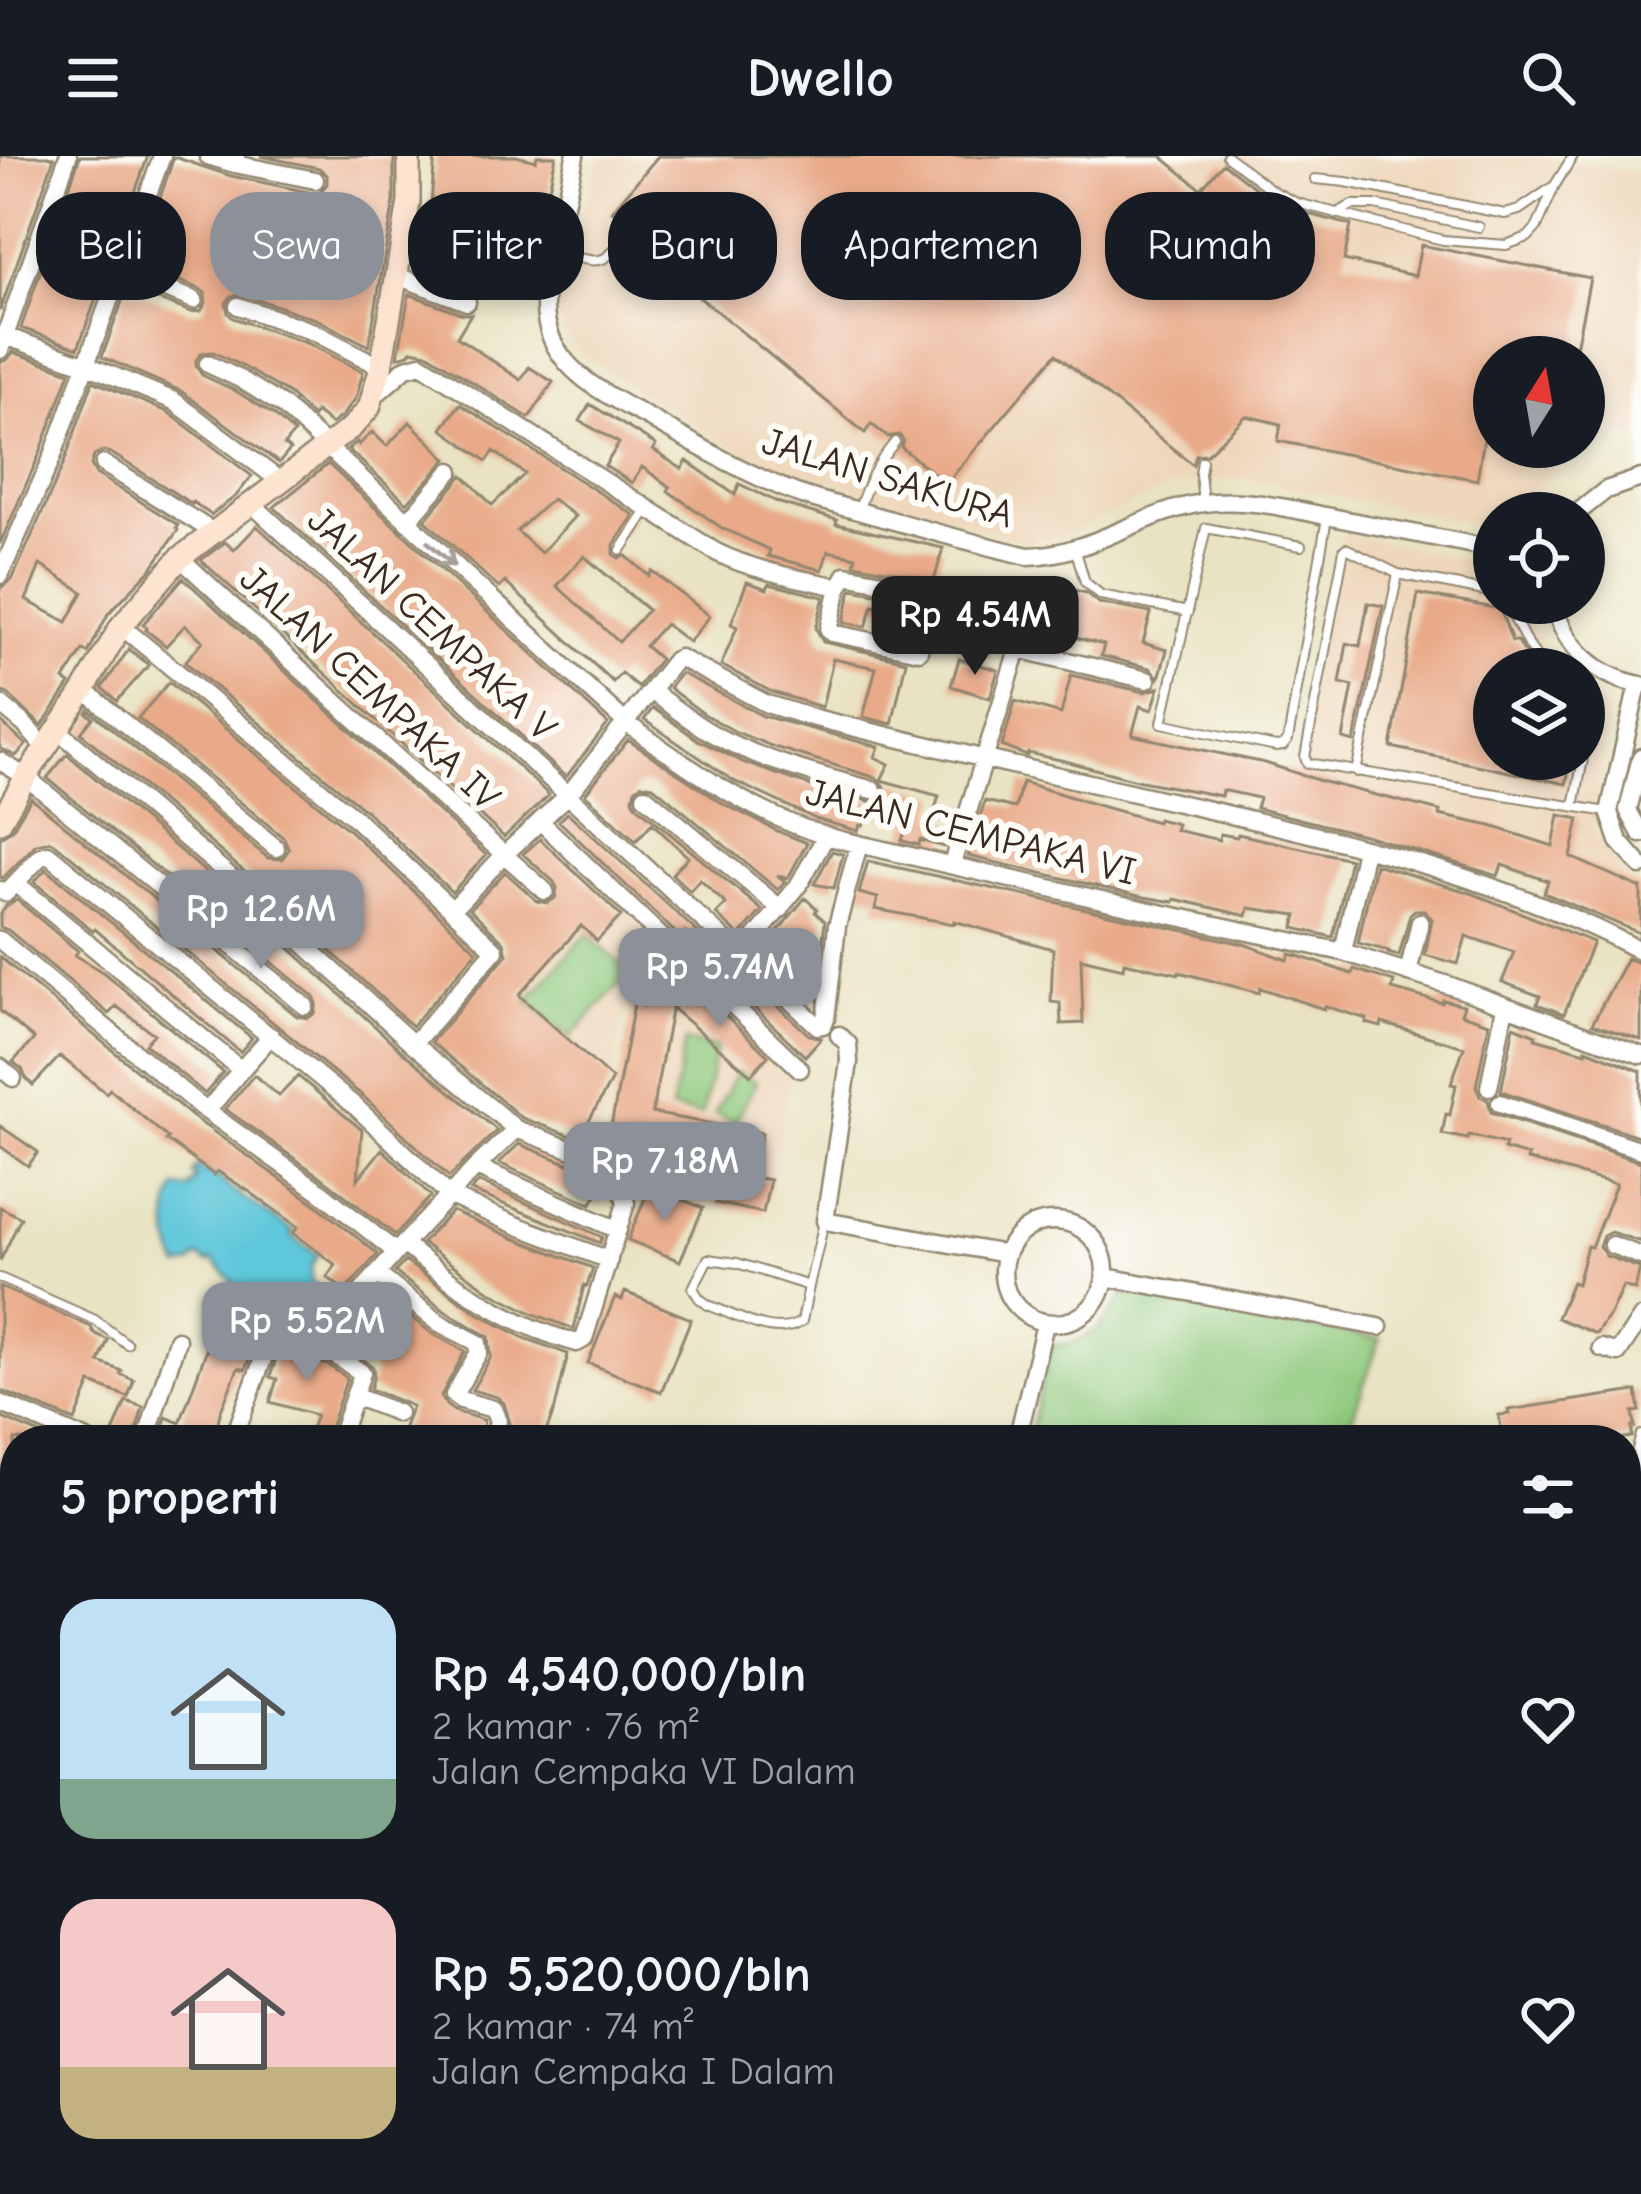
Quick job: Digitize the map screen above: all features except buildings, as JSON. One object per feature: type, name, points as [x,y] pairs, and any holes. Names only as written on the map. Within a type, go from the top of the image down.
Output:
[{"type":"street","points":[[68,156],[3,343],[87,365],[174,401],[279,480]]},
{"type":"street","points":[[149,192],[162,156]]},
{"type":"street","points":[[208,156],[316,180]]},
{"type":"street","points":[[0,822],[121,626],[180,558],[363,416],[374,397],[381,367],[404,240],[410,202],[409,156]]},
{"type":"street","name":"JALAN SAKURA","points":[[567,192],[575,156]]},
{"type":"street","points":[[404,240],[408,241]]},
{"type":"street","points":[[397,276],[467,302]]},
{"type":"street","points":[[186,297],[194,300]]},
{"type":"street","points":[[0,575],[52,458],[111,300]]},
{"type":"street","name":"JALAN SAKURA","points":[[547,300],[544,320],[556,350],[569,366],[607,394],[712,454],[799,494],[1028,556],[1076,550],[1153,515],[1203,503],[1246,503],[1473,545]]},
{"type":"street","points":[[238,306],[314,332],[381,367]]},
{"type":"street","name":"JALAN CEMPAKA VI","points":[[208,364],[282,406],[626,723],[717,786],[826,836],[1343,952],[1641,1055]]},
{"type":"street","points":[[374,397],[406,368],[421,364],[734,561],[839,587]]},
{"type":"street","points":[[104,464],[212,531]]},
{"type":"street","points":[[407,522],[451,471]]},
{"type":"street","points":[[1603,492],[1641,478]]},
{"type":"street","name":"JALAN CEMPAKA V","points":[[250,502],[818,1026],[831,1030]]},
{"type":"street","name":"JALAN CEMPAKA IV","points":[[180,558],[504,855],[569,794]]},
{"type":"street","points":[[913,588],[846,574],[830,632],[919,651]]},
{"type":"street","points":[[952,864],[1018,649],[1030,590]]},
{"type":"street","points":[[1560,624],[1583,657],[1610,676],[1639,685],[1618,811],[1619,841],[1641,866]]},
{"type":"street","points":[[121,626],[357,820],[494,950],[413,1044]]},
{"type":"street","points":[[1018,649],[1147,680]]},
{"type":"street","name":"JALAN CEMPAKA VI","points":[[651,691],[675,660],[682,658],[786,710],[1408,859],[1498,888],[1599,928],[1641,951]]},
{"type":"street","points":[[84,690],[276,848]]},
{"type":"street","points":[[651,691],[728,742],[873,790]]},
{"type":"street","name":"JALAN CEMPAKA V","points":[[569,794],[651,691]]},
{"type":"street","points":[[0,704],[238,883],[413,1044],[516,1129],[591,1157],[620,1180],[626,1203],[584,1339],[577,1343],[520,1324],[400,1248],[207,1111],[0,940]]},
{"type":"street","points":[[1618,811],[1641,757]]},
{"type":"street","points":[[0,761],[26,777],[305,1006]]},
{"type":"street","points":[[645,796],[781,909]]},
{"type":"street","points":[[1618,811],[1641,834]]},
{"type":"street","points":[[540,821],[800,1069]]},
{"type":"street","points":[[741,955],[806,874],[826,836]]},
{"type":"street","points":[[859,844],[837,926],[826,1019],[848,1044],[849,1062],[825,1221],[1005,1254]]},
{"type":"street","points":[[1343,952],[1365,849]]},
{"type":"street","points":[[241,1070],[9,887],[48,854],[356,1107],[450,1196],[609,1260]]},
{"type":"street","points":[[452,910],[504,855],[544,891]]},
{"type":"street","points":[[1408,973],[1420,922]]},
{"type":"street","points":[[1505,1007],[1494,1095],[1641,1150]]},
{"type":"street","points":[[207,1111],[271,1036]]},
{"type":"street","points":[[345,1425],[362,1372],[317,1342],[516,1129]]},
{"type":"street","points":[[476,1167],[618,1230]]},
{"type":"street","points":[[1037,1223],[1071,1223],[1090,1236],[1102,1255],[1106,1277],[1097,1299],[1080,1315],[1045,1324],[1010,1298],[1003,1276],[1005,1254],[1018,1235],[1037,1223]]},
{"type":"street","points":[[1612,1245],[1641,1256]]},
{"type":"street","points":[[377,1274],[439,1323],[478,1343],[478,1352],[454,1394],[493,1409],[494,1425]]},
{"type":"street","points":[[1106,1277],[1379,1327]]},
{"type":"street","points":[[1601,1348],[1618,1353],[1641,1318]]},
{"type":"street","points":[[1021,1425],[1045,1324]]},
{"type":"street","points":[[239,1425],[273,1333]]},
{"type":"street","points":[[151,1425],[177,1340]]},
{"type":"street","points":[[354,1396],[398,1413]]},
{"type":"street","points":[[0,1403],[52,1425]]},
{"type":"lane","points":[[1227,156],[1297,203],[1443,240],[1506,245],[1528,237],[1537,227],[1573,156]]},
{"type":"lane","points":[[1315,179],[1505,214],[1555,185]]},
{"type":"lane","points":[[1336,214],[1352,206],[1376,205],[1479,227]]},
{"type":"lane","points":[[859,511],[868,480],[895,442]]},
{"type":"lane","points":[[1202,461],[1203,503]]},
{"type":"lane","points":[[621,550],[649,507]]},
{"type":"lane","points":[[1300,546],[1206,528],[1162,723],[1276,747],[1288,740],[1327,517]]},
{"type":"lane","points":[[1076,550],[1085,582],[1101,595],[1187,612]]},
{"type":"lane","points":[[1473,589],[1398,574],[1343,550],[1307,763],[1618,811]]},
{"type":"lane","points":[[1356,772],[1398,574]]},
{"type":"lane","points":[[1292,631],[1306,634]]},
{"type":"lane","points":[[1574,806],[1579,780]]},
{"type":"lane","points":[[645,998],[685,959]]},
{"type":"lane","points":[[809,1286],[708,1258],[693,1288],[708,1305],[779,1330],[792,1329],[802,1322],[825,1221]]},
{"type":"lane","points":[[0,1278],[95,1320],[127,1344]]},
{"type":"shaded area","points":[[600,156],[1545,156],[1641,174],[1641,435],[1605,443],[1605,336],[1473,336],[1473,468],[1559,468],[1532,492],[1473,492],[1473,524],[1254,480],[1214,480],[1166,488],[1058,539],[1030,543],[752,457],[576,352],[554,313],[558,300],[584,300],[584,211]]},
{"type":"shaded area","points":[[1342,533],[1473,561],[1473,624],[1532,624],[1543,648],[1473,648],[1473,780],[1599,780],[1592,829],[1636,895],[1497,830],[1291,774]]},
{"type":"shaded area","points":[[580,865],[642,923],[597,1150],[525,1117],[547,1084],[454,1001]]},
{"type":"shaded area","points":[[645,925],[792,1067],[764,1217],[714,1207],[717,1172],[604,1151]]},
{"type":"green space","points":[[587,934],[630,972],[570,1038],[527,1000]]},
{"type":"green space","points":[[685,1041],[716,1048],[702,1115],[671,1109]]},
{"type":"green space","points":[[737,1072],[756,1082],[735,1123],[715,1113]]},
{"type":"green space","points":[[1125,1293],[1380,1339],[1349,1425],[1032,1425],[1050,1346],[1076,1341],[1110,1315]]},
{"type":"water","points":[[198,1166],[293,1231],[291,1236],[318,1255],[311,1267],[311,1282],[333,1297],[310,1333],[292,1325],[293,1317],[285,1307],[270,1308],[267,1319],[225,1303],[224,1297],[235,1284],[212,1260],[208,1263],[198,1257],[180,1267],[170,1238],[170,1208],[176,1188],[189,1189]]}]
